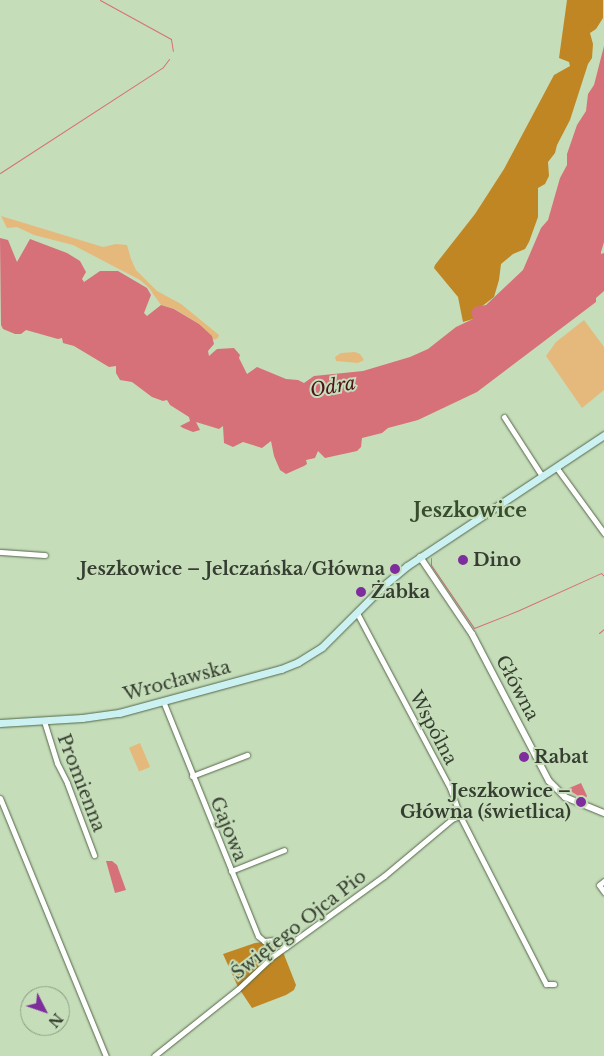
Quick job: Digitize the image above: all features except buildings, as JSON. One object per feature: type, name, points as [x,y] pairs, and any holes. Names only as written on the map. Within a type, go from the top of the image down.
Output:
[{"type":"main road","name":"Wrocławska","points":[[0,723],[44,721],[119,713],[281,669],[322,648],[390,580],[420,556],[604,435]]},
{"type":"street","points":[[504,417],[542,476]]},
{"type":"street","points":[[556,467],[604,533]]},
{"type":"street","points":[[0,552],[45,555]]},
{"type":"street","name":"Główna","points":[[420,556],[472,634],[549,781],[565,797],[604,813]]},
{"type":"street","name":"Wspólna","points":[[357,613],[450,788],[460,816],[546,984],[554,984]]},
{"type":"street","name":"Gajowa","points":[[163,701],[258,936],[264,941],[274,940],[286,947]]},
{"type":"street","name":"Promienna","points":[[44,721],[57,763],[67,783],[94,855]]},
{"type":"street","points":[[192,776],[247,755]]},
{"type":"street","points":[[0,798],[106,1056]]},
{"type":"street","name":"Świętego Ojca Pio","points":[[154,1056],[286,947],[384,876],[452,819],[460,816]]},
{"type":"street","points":[[231,871],[284,850]]},
{"type":"street","points":[[604,881],[600,885],[604,892]]},
{"type":"shaded area","points":[[567,0],[603,0],[603,18],[596,29],[590,33],[593,44],[592,58],[588,64],[570,120],[555,153],[548,162],[549,176],[545,184],[538,188],[538,217],[529,242],[525,249],[513,254],[501,264],[494,297],[481,307],[473,319],[463,322],[458,297],[434,268],[475,214],[504,169],[554,75],[570,66],[569,62],[559,58]]},
{"type":"shaded area","points":[[1,216],[103,247],[116,244],[127,245],[136,270],[157,291],[181,304],[219,335],[218,338],[214,340],[199,324],[175,309],[161,305],[149,288],[140,280],[73,245],[34,235],[17,227],[7,228]]},
{"type":"shaded area","points":[[584,320],[604,347],[604,390],[582,408],[546,356],[556,342]]},
{"type":"shaded area","points":[[355,352],[360,354],[364,360],[358,363],[336,361],[335,357],[341,353]]},
{"type":"shaded area","points":[[140,743],[150,767],[139,772],[129,748]]},
{"type":"shaded area","points":[[272,941],[281,947],[296,985],[294,990],[286,995],[252,1008],[238,987],[223,954],[255,943]]},
{"type":"water","name":"Odra","points":[[604,46],[604,242],[601,254],[604,253],[604,291],[596,298],[596,302],[477,392],[418,420],[388,428],[382,433],[362,438],[361,447],[357,451],[325,458],[318,451],[315,458],[306,460],[307,464],[286,474],[280,470],[274,456],[271,441],[262,448],[243,442],[233,447],[224,443],[223,426],[219,429],[196,422],[200,430],[193,432],[183,428],[180,426],[190,421],[189,417],[170,405],[167,400],[163,401],[152,397],[132,382],[120,380],[116,373],[116,366],[109,367],[74,346],[63,343],[62,338],[58,339],[26,330],[21,334],[15,334],[3,329],[1,325],[0,238],[8,240],[17,262],[30,239],[67,253],[80,261],[86,272],[82,279],[84,282],[100,271],[118,271],[147,288],[151,295],[144,313],[147,316],[161,305],[174,309],[199,324],[212,336],[214,344],[208,351],[209,356],[217,349],[234,348],[240,355],[239,358],[247,374],[257,367],[286,379],[298,380],[304,383],[314,376],[363,371],[410,357],[428,349],[456,327],[473,319],[471,312],[474,307],[486,305],[523,270],[541,228],[548,220],[560,178],[567,165],[567,154],[577,125],[586,111],[588,94],[594,85]]},
{"type":"water","points":[[581,783],[587,796],[585,800],[567,789]]},
{"type":"water","points":[[106,861],[112,861],[117,865],[126,890],[115,893]]},
{"type":"waterway","points":[[100,0],[171,39],[173,51]]},
{"type":"waterway","points":[[0,173],[163,67],[169,59]]},
{"type":"waterway","points":[[431,558],[431,565],[474,628],[601,573],[604,576]]},
{"type":"waterway","points":[[599,633],[604,629]]},
{"type":"place","name":"Dino","points":[[463,560]]},
{"type":"place","name":"Jeszkowice – Jelczańska/Główna","points":[[395,569]]},
{"type":"place","name":"Żabka","points":[[361,592]]},
{"type":"place","name":"Rabat","points":[[524,757]]},
{"type":"place","name":"Jeszkowice – Główna (świetlica)","points":[[581,802]]},
{"type":"district","name":"Jeszkowice","points":[[470,510]]}]
